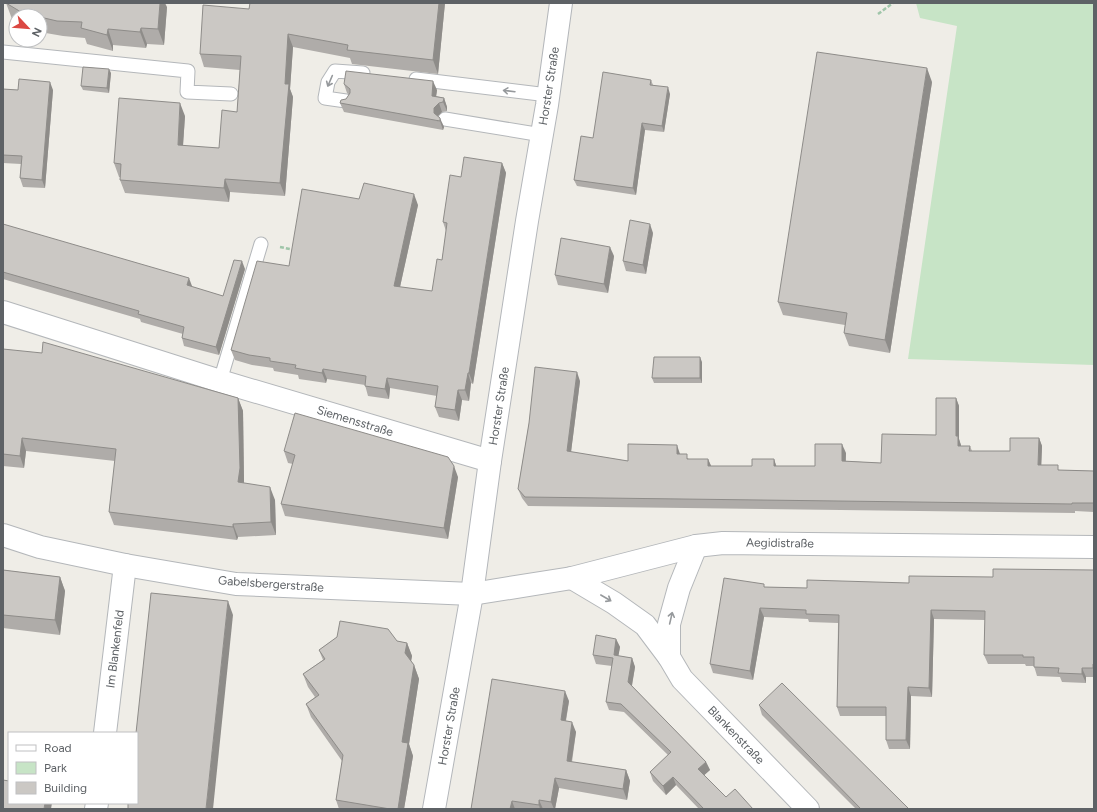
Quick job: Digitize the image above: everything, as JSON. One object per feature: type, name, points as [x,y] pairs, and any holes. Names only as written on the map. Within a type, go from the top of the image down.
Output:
[{"type":"street","name":"Horster Straße","points":[[434,809],[472,594],[490,461],[542,135],[561,3]]},
{"type":"street","name":"Siemensstraße","points":[[3,312],[220,381],[490,461]]},
{"type":"street","name":"Gabelsbergerstraße","points":[[3,535],[40,547],[236,584],[472,594]]},
{"type":"street","name":"Aegidistraße","points":[[472,594],[572,578],[696,546],[723,543],[1094,547]]},
{"type":"street","points":[[669,657],[669,624],[679,588],[696,546]]},
{"type":"street","name":"Im Blankenfeld","points":[[105,732],[126,564]]},
{"type":"street","name":"Blankenstraße","points":[[572,578],[614,602],[645,625],[669,657],[682,679],[808,809]]},
{"type":"lane","points":[[3,52],[188,71],[187,92],[231,94]]},
{"type":"lane","points":[[346,101],[325,98],[328,82],[335,71],[377,75]]},
{"type":"lane","points":[[401,78],[548,95]]},
{"type":"lane","points":[[445,119],[542,135]]},
{"type":"lane","points":[[220,381],[261,244]]},
{"type":"path","points":[[878,14],[893,3]]},
{"type":"path","points":[[261,244],[300,251]]},
{"type":"green space","points":[[916,3],[1094,3],[1094,365],[908,359],[957,26],[920,18]]},
{"type":"building","points":[[6,3],[160,3],[158,29],[141,28],[140,32],[108,29],[107,35],[81,28],[82,22],[57,21],[48,19],[48,8],[14,8]]},
{"type":"building","points":[[250,3],[439,3],[433,60],[347,50],[348,45],[288,34],[285,84],[289,84],[280,183],[225,179],[224,188],[120,180],[121,164],[114,163],[119,98],[180,103],[178,145],[219,148],[222,110],[237,112],[241,56],[200,54],[203,5],[249,9]]},
{"type":"building","points":[[817,52],[927,68],[885,340],[844,333],[847,313],[778,302]]},
{"type":"building","points":[[83,67],[109,69],[107,88],[81,86]]},
{"type":"building","points":[[346,71],[433,81],[432,96],[444,98],[443,102],[439,103],[434,108],[434,113],[440,118],[440,121],[340,103],[341,100],[346,99],[350,93],[350,89],[344,84]]},
{"type":"building","points":[[603,72],[651,80],[650,85],[668,87],[662,126],[642,123],[633,188],[574,180],[581,136],[593,138]]},
{"type":"building","points":[[19,79],[50,82],[42,180],[20,178],[22,156],[3,155],[3,89],[18,90]]},
{"type":"building","points":[[464,157],[502,163],[469,373],[465,390],[458,390],[455,410],[435,407],[438,386],[387,378],[385,389],[365,386],[366,376],[323,369],[322,373],[295,368],[296,365],[270,361],[270,358],[249,355],[231,350],[257,261],[289,266],[302,189],[359,199],[364,183],[414,194],[394,286],[432,291],[437,259],[442,260],[447,223],[443,222],[450,175],[461,177]]},
{"type":"building","points":[[630,220],[650,224],[643,265],[623,261]]},
{"type":"building","points":[[3,224],[189,278],[187,285],[223,296],[234,260],[242,261],[216,347],[182,338],[184,327],[138,314],[139,311],[3,272]]},
{"type":"building","points":[[561,238],[610,247],[604,284],[555,275]]},
{"type":"building","points":[[43,342],[238,398],[240,468],[238,482],[270,487],[271,522],[233,524],[233,527],[109,512],[116,449],[22,438],[20,456],[3,454],[3,349],[42,353]]},
{"type":"building","points":[[654,357],[700,357],[700,378],[652,378]]},
{"type":"building","points":[[535,367],[577,372],[567,451],[628,461],[628,444],[677,445],[677,454],[687,454],[687,459],[708,459],[708,466],[752,466],[752,459],[774,459],[774,466],[815,466],[815,444],[842,444],[842,461],[881,463],[882,434],[936,435],[936,398],[956,398],[956,436],[958,436],[958,446],[970,446],[969,451],[1010,451],[1010,438],[1039,438],[1038,465],[1058,465],[1058,470],[1094,471],[1094,503],[1072,504],[525,497],[518,489],[529,423]]},
{"type":"building","points":[[295,413],[448,457],[454,466],[444,528],[281,504],[295,455],[284,451]]},
{"type":"building","points":[[993,569],[1094,570],[1093,668],[1082,668],[1082,674],[1058,673],[1059,668],[1034,667],[1034,657],[1023,657],[1023,655],[984,655],[985,611],[931,610],[929,688],[908,687],[906,740],[886,740],[886,707],[837,707],[839,615],[806,614],[806,610],[760,608],[750,671],[710,664],[724,578],[764,584],[764,587],[807,588],[807,580],[909,583],[909,576],[993,577]]},
{"type":"building","points":[[3,570],[60,577],[55,620],[3,615]]},
{"type":"building","points":[[151,593],[228,601],[206,809],[128,809],[128,804],[138,804],[138,732],[136,732]]},
{"type":"building","points":[[340,621],[388,629],[397,641],[407,643],[405,653],[414,665],[402,742],[408,743],[398,809],[336,800],[343,755],[306,704],[319,695],[303,674],[325,659],[319,650],[337,637]]},
{"type":"building","points":[[596,635],[616,639],[614,655],[632,658],[628,682],[706,762],[698,769],[726,797],[735,789],[753,809],[704,809],[673,777],[663,786],[650,772],[671,752],[621,704],[606,702],[613,658],[593,655]]},
{"type":"building","points":[[492,679],[565,691],[561,720],[572,722],[567,761],[626,770],[623,789],[555,778],[551,802],[539,800],[539,805],[512,801],[510,809],[471,809]]},
{"type":"building","points":[[782,683],[909,809],[861,809],[759,705]]},
{"type":"building","points":[[3,780],[8,781],[8,804],[45,804],[44,809],[3,809]]}]
